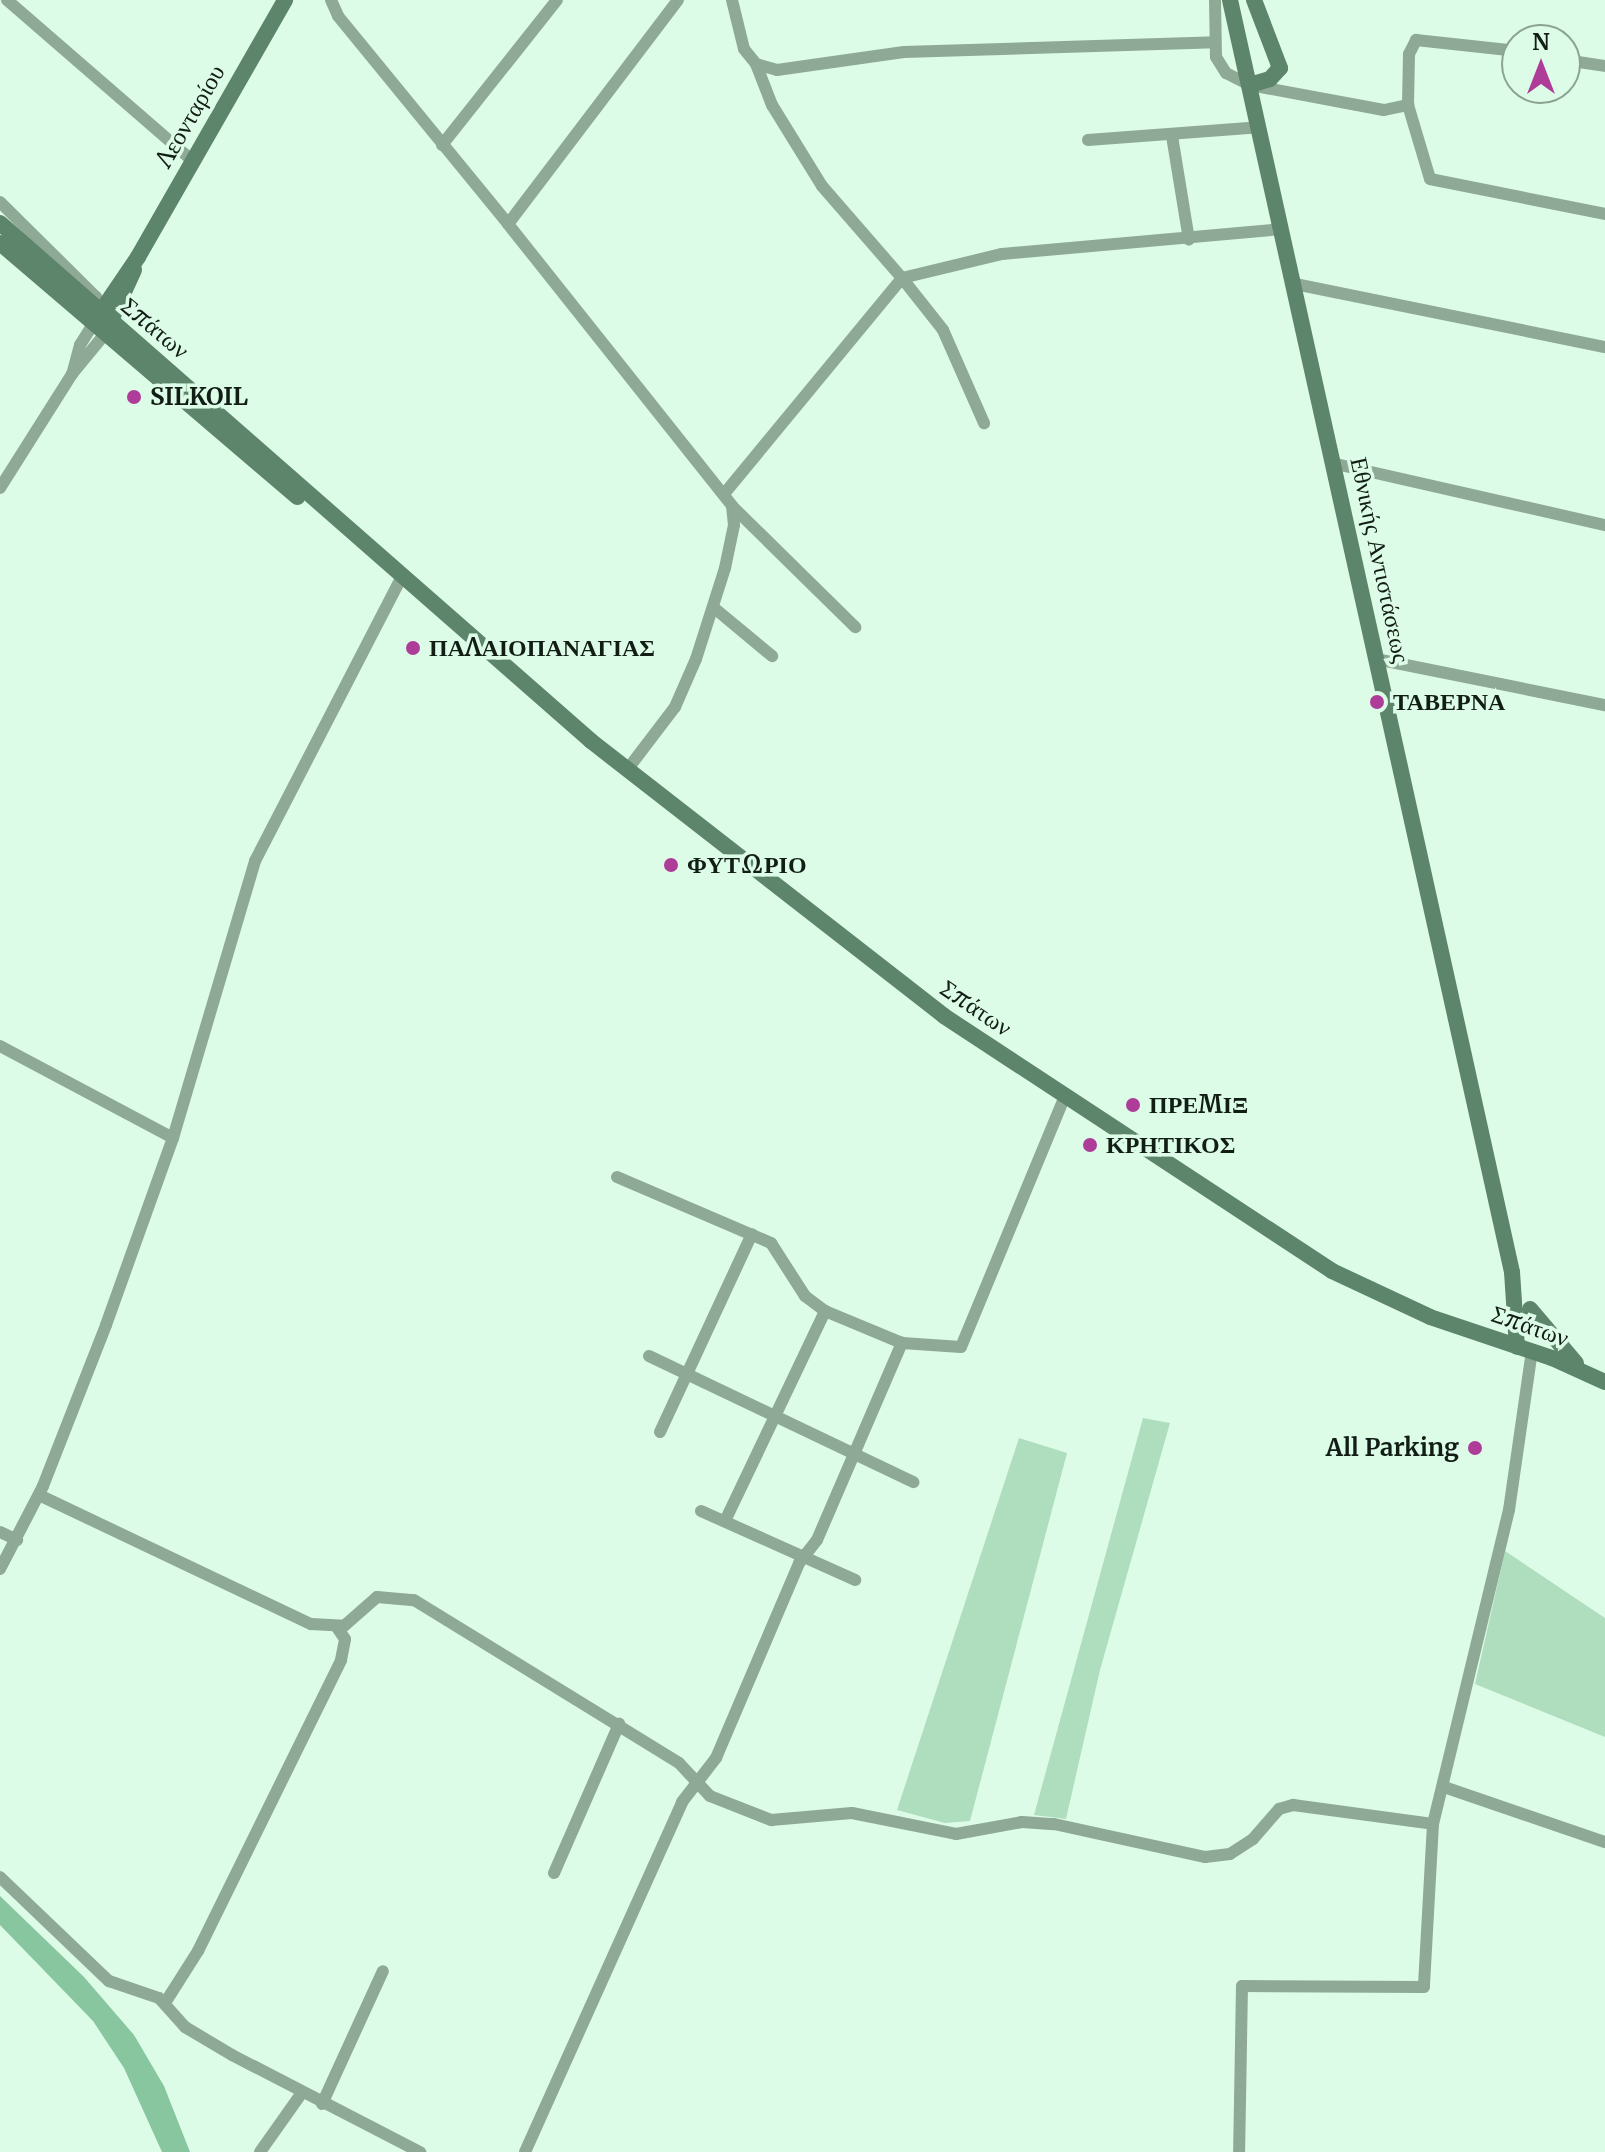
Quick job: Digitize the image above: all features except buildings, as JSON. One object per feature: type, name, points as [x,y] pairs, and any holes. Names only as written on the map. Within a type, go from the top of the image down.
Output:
[{"type":"main road","name":"Λεονταρίου","points":[[102,324],[285,0]]},
{"type":"main road","name":"Εθνικής Αντιστάσεως","points":[[1230,0],[1336,464],[1376,659],[1512,1272],[1524,1349]]},
{"type":"main road","points":[[1250,85],[1270,79],[1280,68],[1254,0]]},
{"type":"main road","name":"Σπάτων","points":[[0,223],[102,324]]},
{"type":"main road","name":"Σπάτων","points":[[0,243],[102,324],[627,770],[944,1016],[1332,1271],[1406,1307],[1586,1372],[1605,1382]]},
{"type":"main road","name":"Εθνικής Αντιστάσεως","points":[[1512,1272],[1530,1309],[1586,1372]]},
{"type":"main road","points":[[1524,1349],[1530,1309]]},
{"type":"street","points":[[7,0],[192,160]]},
{"type":"street","points":[[331,0],[338,16],[732,506],[855,627]]},
{"type":"street","points":[[442,145],[557,0]]},
{"type":"street","points":[[508,224],[678,0]]},
{"type":"street","points":[[732,0],[744,49],[756,64],[772,105],[822,186],[943,330],[984,423]]},
{"type":"street","points":[[1215,0],[1215,42],[1219,66],[1250,85],[1384,110],[1408,105]]},
{"type":"street","points":[[1501,49],[1416,40],[1409,54],[1408,105],[1430,179],[1605,214]]},
{"type":"street","points":[[756,64],[789,70],[904,52],[1215,42]]},
{"type":"street","points":[[1581,62],[1605,66]]},
{"type":"street","points":[[1088,140],[1259,127]]},
{"type":"street","points":[[1172,136],[1189,240]]},
{"type":"street","points":[[0,202],[84,281],[102,324],[0,488]]},
{"type":"street","points":[[724,494],[902,278],[1002,254],[1189,240],[1282,229]]},
{"type":"street","points":[[1295,284],[1605,347]]},
{"type":"street","points":[[1336,464],[1605,525]]},
{"type":"street","points":[[627,770],[675,707],[713,607],[734,525],[732,506]]},
{"type":"street","points":[[0,1569],[39,1495],[173,1138],[255,861],[401,578]]},
{"type":"street","points":[[713,607],[772,656]]},
{"type":"street","points":[[1376,659],[1605,705]]},
{"type":"street","points":[[0,1046],[173,1138]]},
{"type":"street","points":[[617,1177],[771,1243],[805,1296],[825,1311],[902,1343],[961,1347],[1065,1096]]},
{"type":"street","points":[[660,1432],[752,1234]]},
{"type":"street","points":[[725,1521],[825,1311]]},
{"type":"street","points":[[525,2152],[697,1780],[716,1758],[805,1557],[857,1452],[902,1343]]},
{"type":"street","points":[[1239,2152],[1242,1986],[1424,1987],[1433,1824],[1509,1510],[1524,1349]]},
{"type":"street","points":[[649,1356],[775,1417],[857,1452],[913,1482]]},
{"type":"street","points":[[39,1495],[311,1624],[338,1629],[345,1639],[341,1660],[198,1951],[165,2003]]},
{"type":"street","points":[[701,1511],[855,1580]]},
{"type":"street","points":[[0,1532],[17,1540]]},
{"type":"street","points":[[338,1629],[377,1597],[414,1600],[619,1724],[697,1780],[710,1796],[771,1820],[852,1813],[956,1834],[1022,1822],[1054,1824],[1205,1857],[1230,1854],[1253,1839],[1279,1809],[1293,1805],[1433,1824]]},
{"type":"street","points":[[554,1873],[619,1724]]},
{"type":"street","points":[[1444,1787],[1605,1842]]},
{"type":"street","points":[[0,1877],[100,1975],[165,2003],[185,2027],[301,2094],[420,2152]]},
{"type":"street","points":[[322,2104],[383,1971]]},
{"type":"street","points":[[260,2152],[301,2094]]},
{"type":"shaded area","points":[[1143,1418],[1170,1423],[1100,1670],[1066,1819],[1034,1815]]},
{"type":"shaded area","points":[[1019,1438],[1067,1453],[970,1821],[945,1823],[897,1810]]},
{"type":"shaded area","points":[[1505,1551],[1605,1618],[1605,1737],[1475,1684]]},
{"type":"shaded area","points":[[0,1896],[84,1977],[134,2035],[164,2086],[190,2152],[162,2152],[124,2068],[93,2021],[0,1925]]},
{"type":"place","name":"SILKOIL","points":[[134,397]]},
{"type":"place","name":"ΠΑΛΑΙΟΠΑΝΑΓΙΑΣ","points":[[413,648]]},
{"type":"place","name":"ΤΑΒΕΡΝΑ","points":[[1377,702]]},
{"type":"place","name":"ΦΥΤΩΡΙΟ","points":[[671,865]]},
{"type":"place","name":"ΠΡΕΜΙΞ","points":[[1133,1105]]},
{"type":"place","name":"ΚΡΗΤΙΚΟΣ","points":[[1090,1145]]},
{"type":"place","name":"All Parking","points":[[1475,1448]]}]
